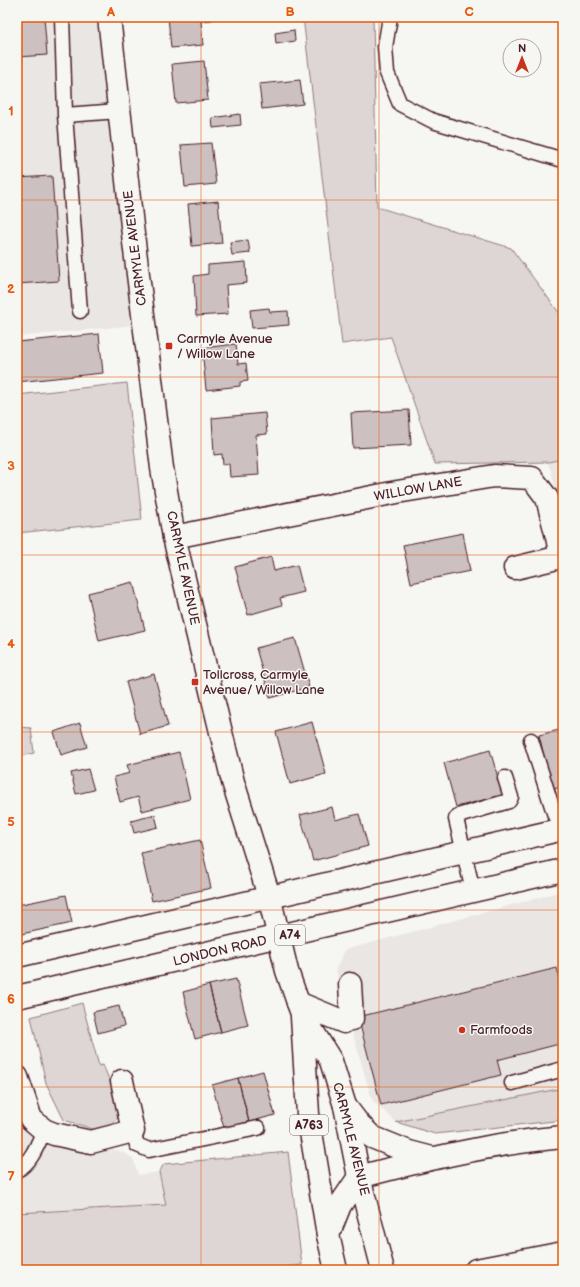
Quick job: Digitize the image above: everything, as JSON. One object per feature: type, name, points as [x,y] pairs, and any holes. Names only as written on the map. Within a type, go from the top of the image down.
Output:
[{"type":"main road","name":"CARMYLE AVENUE","points":[[109,17],[132,226],[162,468],[174,536],[233,782],[254,854],[269,896],[287,971],[300,1008],[331,1061],[345,1106],[359,1176],[383,1270]]},
{"type":"main road","name":"WILLOW LANE","points":[[174,536],[404,490],[494,476],[532,478],[547,498],[558,536],[561,557],[515,568]]},
{"type":"main road","points":[[17,956],[563,827]]},
{"type":"main road","name":"LONDON ROAD","points":[[17,997],[474,892],[563,870]]},
{"type":"main road","points":[[300,1008],[348,1021],[350,984]]},
{"type":"main road","name":"CARMYLE AVENUE","points":[[300,1008],[308,1114],[328,1234],[336,1270]]},
{"type":"main road","points":[[17,1077],[31,1119],[44,1130],[54,1134],[91,1142],[133,1132],[122,1081]]},
{"type":"main road","points":[[345,1106],[358,1123],[372,1137],[409,1152],[433,1158]]},
{"type":"main road","points":[[328,1234],[340,1205],[359,1176],[433,1158],[527,1140],[563,1137]]},
{"type":"main road","points":[[476,1270],[563,1254]]},
{"type":"lane","points":[[62,17],[65,115],[80,311]]},
{"type":"lane","points":[[390,17],[385,47],[387,73],[400,104],[433,121],[563,160]]},
{"type":"lane","points":[[65,115],[119,111]]},
{"type":"lane","points":[[531,740],[555,816],[563,827]]},
{"type":"lane","points":[[474,892],[456,819],[458,816],[510,801],[511,797],[505,778]]},
{"type":"lane","points":[[512,1082],[563,1070]]},
{"type":"lane","points":[[133,1132],[137,1145],[149,1150],[156,1150],[258,1128]]},
{"type":"lane","points":[[17,1170],[21,1168],[34,1152],[44,1130]]},
{"type":"shaded area","points":[[17,17],[99,17],[134,325],[17,337]]},
{"type":"shaded area","points":[[303,17],[373,17],[377,207],[511,248],[563,318],[563,459],[548,462],[435,464],[391,337],[342,344]]},
{"type":"shaded area","points":[[127,383],[142,520],[17,533],[17,395]]},
{"type":"shaded area","points":[[563,459],[563,512],[548,462]]},
{"type":"shaded area","points":[[17,727],[31,728],[34,753],[17,757]]},
{"type":"shaded area","points":[[563,891],[563,1088],[396,1122],[372,1100],[342,996],[336,969],[345,950]]},
{"type":"shaded area","points":[[82,1003],[99,1066],[103,1065],[119,1103],[118,1117],[111,1125],[93,1129],[64,1120],[46,1083],[31,1017]]},
{"type":"shaded area","points":[[563,1088],[563,1120],[435,1134],[396,1122]]},
{"type":"shaded area","points":[[17,1108],[23,1118],[70,1150],[94,1152],[118,1150],[133,1158],[138,1175],[159,1172],[166,1205],[17,1213]]},
{"type":"shaded area","points":[[288,1152],[302,1265],[254,1270],[17,1270],[17,1213],[166,1205],[159,1172],[164,1164]]},
{"type":"building","points":[[17,17],[44,17],[47,55],[17,57]]},
{"type":"building","points":[[168,17],[212,17],[212,20],[201,21],[203,45],[171,48]]},
{"type":"building","points":[[294,30],[295,41],[276,44],[275,33]]},
{"type":"building","points":[[204,61],[208,100],[176,103],[172,64]]},
{"type":"building","points":[[300,80],[303,104],[262,109],[259,84]]},
{"type":"building","points":[[240,114],[241,125],[213,128],[212,118]]},
{"type":"building","points":[[211,143],[216,184],[185,187],[181,145]]},
{"type":"building","points":[[52,176],[59,281],[17,284],[17,178]]},
{"type":"building","points":[[218,201],[222,243],[192,246],[188,204]]},
{"type":"building","points":[[248,240],[250,253],[232,255],[230,242]]},
{"type":"building","points":[[246,262],[247,283],[226,285],[228,314],[196,316],[194,276],[208,274],[208,265]]},
{"type":"building","points":[[269,308],[270,312],[288,311],[289,325],[252,328],[250,310]]},
{"type":"building","points":[[99,334],[103,373],[17,382],[17,342]]},
{"type":"building","points":[[236,344],[238,364],[246,363],[248,381],[240,382],[240,386],[206,390],[202,348]]},
{"type":"building","points":[[409,410],[411,445],[353,448],[351,413]]},
{"type":"building","points":[[265,413],[267,434],[256,435],[259,475],[230,477],[229,464],[223,465],[222,454],[214,455],[212,418]]},
{"type":"building","points":[[463,533],[470,571],[411,583],[403,545]]},
{"type":"building","points":[[271,557],[274,571],[297,565],[304,592],[280,598],[282,605],[248,615],[235,567]]},
{"type":"building","points":[[133,582],[145,630],[99,641],[88,593]]},
{"type":"building","points":[[295,638],[309,687],[270,698],[256,648]]},
{"type":"building","points":[[154,674],[168,726],[140,734],[126,682]]},
{"type":"building","points":[[312,722],[326,774],[290,784],[276,732]]},
{"type":"building","points":[[80,723],[87,747],[61,755],[54,732]]},
{"type":"building","points":[[563,729],[563,787],[552,789],[539,735]]},
{"type":"building","points":[[490,750],[503,795],[456,807],[444,763]]},
{"type":"building","points":[[179,752],[190,799],[142,811],[138,797],[120,802],[114,777],[130,773],[127,765]]},
{"type":"building","points":[[88,769],[94,790],[76,794],[71,773]]},
{"type":"building","points":[[332,807],[335,820],[359,814],[368,846],[313,861],[300,815]]},
{"type":"building","points":[[155,815],[158,827],[134,833],[131,821]]},
{"type":"building","points":[[200,840],[211,888],[152,901],[141,853]]},
{"type":"building","points":[[66,895],[72,923],[17,935],[17,905]]},
{"type":"building","name":"Farmfoods","points":[[557,968],[563,992],[563,1043],[497,1060],[501,1075],[381,1105],[358,1017]]},
{"type":"building","points":[[236,979],[248,1025],[221,1032],[209,985]]},
{"type":"building","points":[[209,985],[221,1032],[195,1039],[183,992]]},
{"type":"building","points":[[119,1006],[124,1026],[98,1033],[93,1012]]},
{"type":"building","points":[[263,1071],[275,1115],[249,1122],[238,1078]]},
{"type":"building","points":[[238,1078],[249,1122],[224,1128],[212,1085]]},
{"type":"place","name":"Carmyle Avenue / Willow Lane","points":[[169,346]]},
{"type":"place","name":"Tollcross, Carmyle Avenue/ Willow Lane","points":[[195,682]]},
{"type":"place","name":"Farmfoods","points":[[462,1030]]}]
